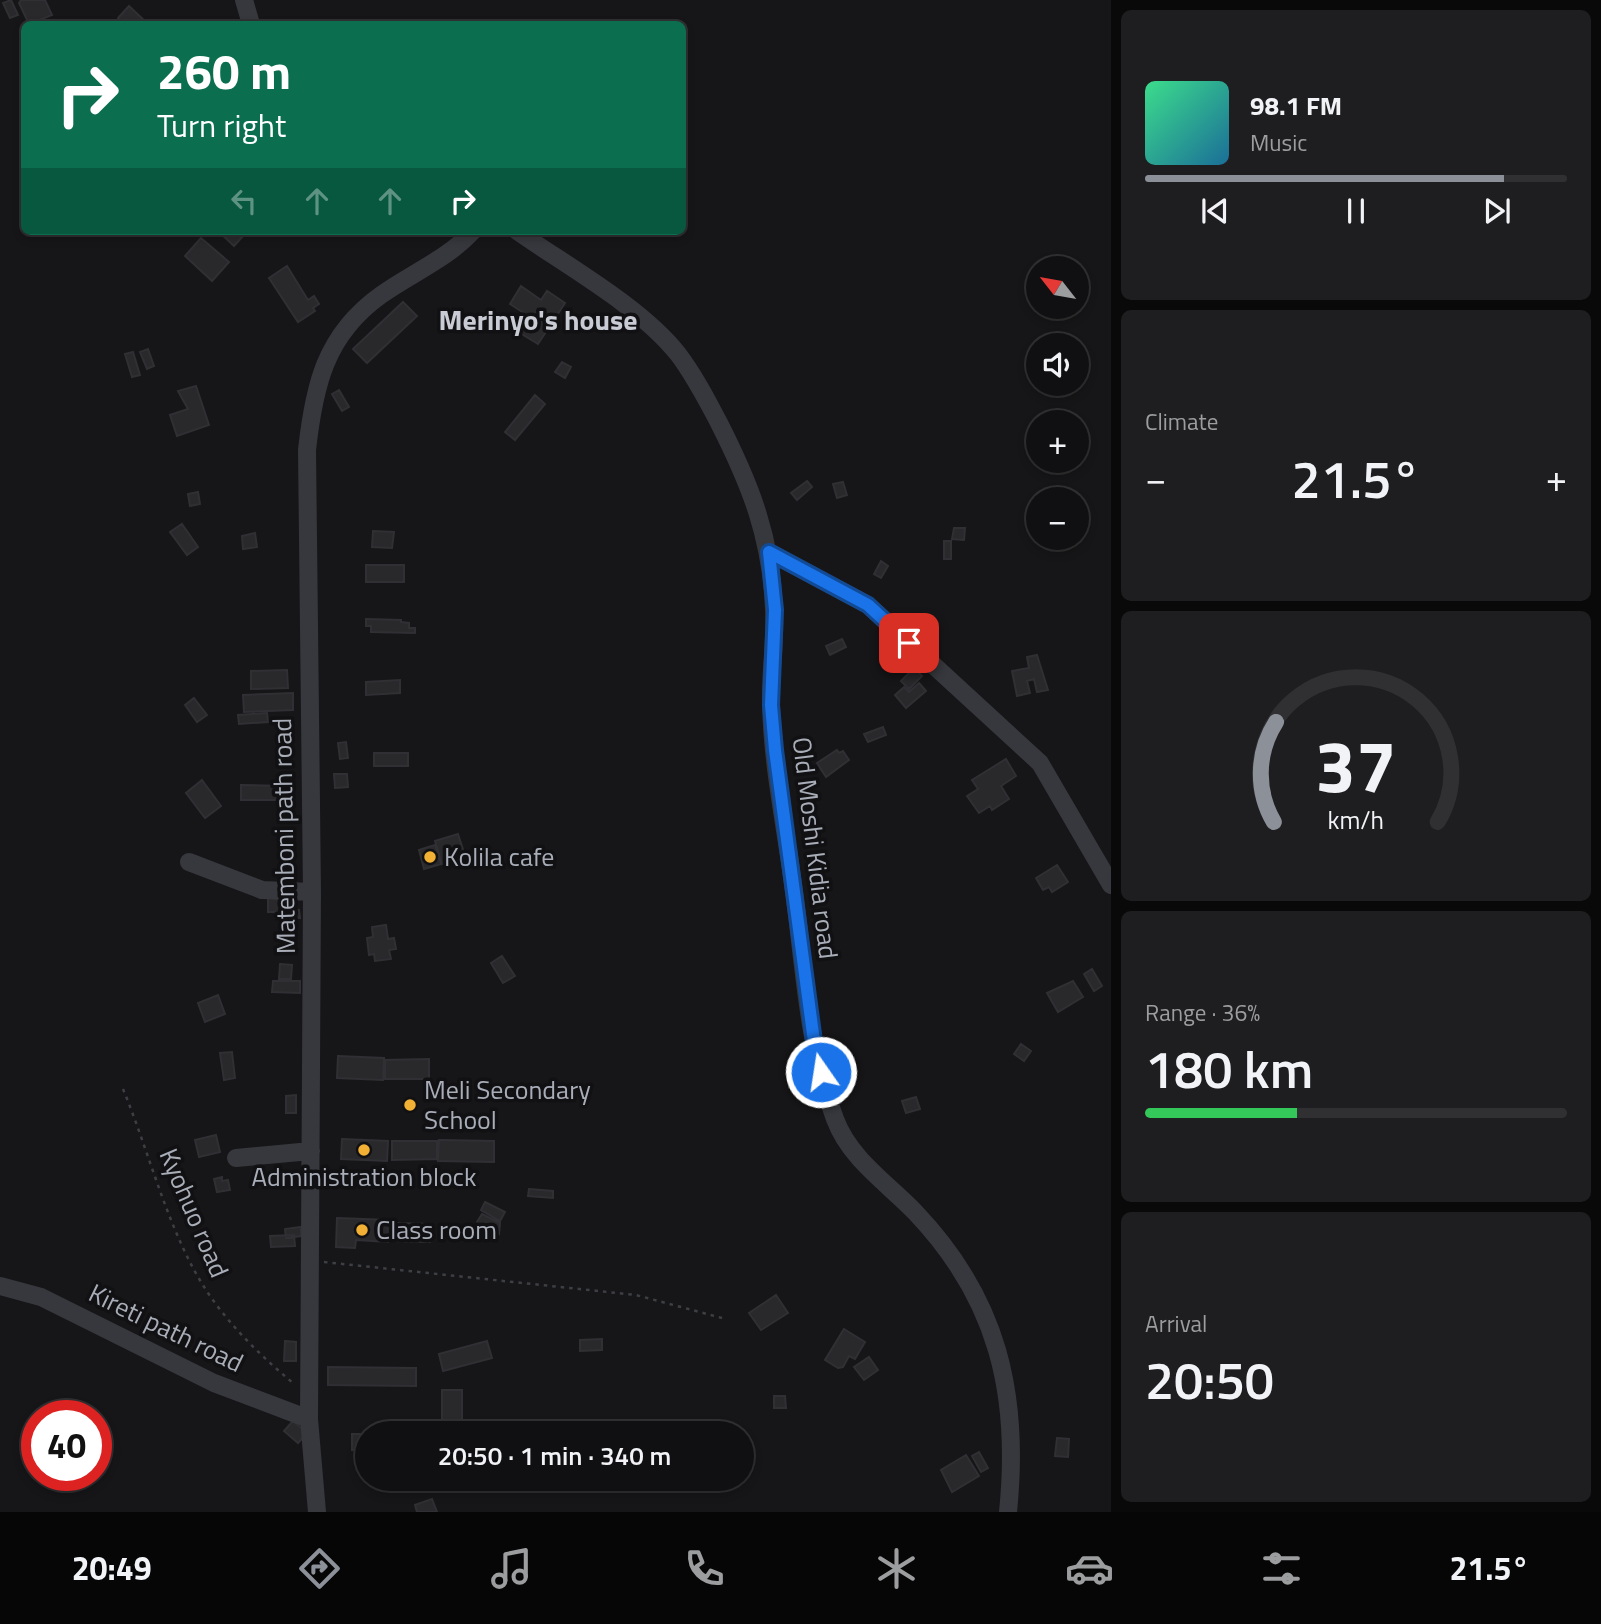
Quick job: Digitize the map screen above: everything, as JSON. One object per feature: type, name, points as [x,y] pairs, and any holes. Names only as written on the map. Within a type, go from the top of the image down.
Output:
[{"type":"street","points":[[244,0],[250,21]]},
{"type":"street","name":"Matemboni path road","points":[[317,1512],[309,1419],[312,892],[307,450],[313,396],[328,356],[347,327],[379,296],[458,247],[469,235]]},
{"type":"street","name":"Old Moshi Kidia road","points":[[523,235],[649,324],[678,355],[708,403],[738,461],[763,522],[775,610],[771,705],[815,1049],[834,1117],[850,1149],[941,1239],[970,1283],[987,1319],[998,1347],[1012,1432],[1013,1460],[1008,1512]]},
{"type":"street","points":[[769,552],[868,605],[1040,763],[1111,885]]},
{"type":"street","points":[[189,862],[253,888],[312,892]]},
{"type":"street","points":[[236,1158],[311,1151]]},
{"type":"street","name":"Kireti path road","points":[[0,1286],[41,1297],[214,1383],[309,1419]]},
{"type":"path","name":"Kyohuo road","points":[[123,1089],[177,1233],[208,1293],[247,1339],[309,1396]]},
{"type":"path","points":[[310,1261],[636,1295],[722,1318]]},
{"type":"building","points":[[11,0],[18,15],[10,18],[3,3]]},
{"type":"building","points":[[21,0],[45,0],[52,15],[37,21],[28,21],[19,3]]},
{"type":"building","points":[[129,6],[145,21],[121,21],[118,18]]},
{"type":"building","points":[[222,235],[244,235],[234,246]]},
{"type":"building","points":[[201,238],[229,262],[212,281],[185,256]]},
{"type":"building","points":[[287,266],[308,300],[314,296],[319,304],[313,308],[315,311],[298,322],[269,278]]},
{"type":"building","points":[[521,286],[541,300],[547,291],[565,303],[538,344],[520,333],[530,317],[510,304]]},
{"type":"building","points":[[403,302],[417,316],[367,363],[353,349]]},
{"type":"building","points":[[148,349],[154,366],[147,369],[140,352]]},
{"type":"building","points":[[133,352],[140,375],[132,377],[125,354]]},
{"type":"building","points":[[562,362],[571,367],[565,378],[555,372]]},
{"type":"building","points":[[196,386],[209,425],[177,436],[170,415],[188,409],[178,391]]},
{"type":"building","points":[[339,390],[349,407],[342,411],[332,394]]},
{"type":"building","points":[[535,395],[545,404],[515,440],[505,432]]},
{"type":"building","points":[[807,481],[812,487],[797,500],[791,493]]},
{"type":"building","points":[[843,482],[847,495],[837,498],[833,484]]},
{"type":"building","points":[[198,492],[200,504],[190,506],[188,494]]},
{"type":"building","points":[[182,524],[198,547],[187,555],[170,532]]},
{"type":"building","points":[[954,528],[965,528],[964,540],[952,539]]},
{"type":"building","points":[[373,531],[394,532],[392,548],[372,547]]},
{"type":"building","points":[[255,533],[257,547],[243,549],[242,536]]},
{"type":"building","points":[[944,541],[951,541],[951,559],[944,559]]},
{"type":"building","points":[[881,561],[888,566],[881,578],[874,574]]},
{"type":"building","points":[[366,565],[404,565],[404,582],[366,582]]},
{"type":"building","points":[[366,619],[401,620],[409,623],[409,628],[415,628],[415,633],[371,632],[371,626],[366,626]]},
{"type":"building","points":[[842,639],[846,647],[830,655],[826,646]]},
{"type":"building","points":[[1037,655],[1048,690],[1037,692],[1034,679],[1027,681],[1030,693],[1017,696],[1012,671],[1029,668],[1027,657]]},
{"type":"building","points":[[914,668],[922,676],[909,689],[901,681]]},
{"type":"building","points":[[287,670],[288,688],[251,689],[251,671]]},
{"type":"building","points":[[400,680],[400,693],[366,695],[366,682]]},
{"type":"building","points":[[919,683],[926,691],[906,708],[895,695],[904,687],[909,692]]},
{"type":"building","points":[[293,693],[293,710],[244,712],[243,695]]},
{"type":"building","points":[[194,698],[207,715],[197,722],[185,705]]},
{"type":"building","points":[[267,713],[268,722],[239,724],[238,715]]},
{"type":"building","points":[[883,727],[886,735],[868,742],[864,734]]},
{"type":"building","points":[[346,742],[348,758],[340,759],[338,743]]},
{"type":"building","points":[[837,750],[839,753],[843,751],[849,760],[826,777],[817,763]]},
{"type":"building","points":[[374,753],[408,753],[408,766],[374,766]]},
{"type":"building","points":[[1006,759],[1016,776],[1001,786],[1009,799],[992,810],[990,806],[979,813],[967,796],[978,789],[972,780]]},
{"type":"building","points":[[334,774],[347,774],[348,787],[335,788]]},
{"type":"building","points":[[202,780],[221,806],[205,818],[186,793]]},
{"type":"building","points":[[241,785],[282,786],[282,800],[241,800]]},
{"type":"building","points":[[458,834],[465,856],[442,864],[435,841]]},
{"type":"building","name":"Kolila cafe","points":[[435,845],[441,864],[424,869],[419,850]]},
{"type":"building","points":[[1057,865],[1068,882],[1052,892],[1049,887],[1043,890],[1036,878]]},
{"type":"building","points":[[292,897],[292,911],[299,910],[300,918],[275,918],[275,912],[268,912],[268,898]]},
{"type":"building","points":[[386,925],[388,939],[394,938],[396,949],[389,950],[391,959],[375,961],[374,954],[369,955],[367,938],[373,937],[372,927]]},
{"type":"building","points":[[502,956],[515,976],[503,983],[491,963]]},
{"type":"building","points":[[280,964],[292,965],[291,979],[279,979]]},
{"type":"building","points":[[1092,969],[1102,986],[1094,991],[1084,974]]},
{"type":"building","points":[[273,981],[300,981],[300,993],[272,992]]},
{"type":"building","points":[[1073,981],[1083,997],[1058,1012],[1047,993]]},
{"type":"building","points":[[218,995],[225,1014],[205,1022],[198,1003]]},
{"type":"building","points":[[1021,1044],[1031,1051],[1024,1061],[1014,1054]]},
{"type":"building","points":[[232,1052],[235,1078],[224,1080],[220,1053]]},
{"type":"building","points":[[338,1056],[384,1058],[383,1080],[337,1078]]},
{"type":"building","points":[[429,1059],[429,1079],[385,1079],[385,1060]]},
{"type":"building","points":[[296,1095],[296,1113],[286,1113],[286,1096]]},
{"type":"building","points":[[916,1097],[920,1109],[906,1113],[902,1101]]},
{"type":"building","points":[[216,1135],[220,1152],[199,1157],[195,1140]]},
{"type":"building","name":"Administration block","points":[[342,1139],[388,1141],[387,1161],[341,1159]]},
{"type":"building","name":"Class room","points":[[439,1140],[494,1141],[494,1162],[438,1161]]},
{"type":"building","name":"Class room","points":[[392,1141],[437,1141],[437,1159],[392,1160]]},
{"type":"building","points":[[222,1177],[222,1181],[228,1180],[230,1190],[217,1192],[214,1179]]},
{"type":"building","points":[[529,1189],[553,1191],[553,1198],[528,1196]]},
{"type":"building","points":[[485,1202],[505,1212],[500,1221],[481,1210]]},
{"type":"building","points":[[482,1214],[500,1223],[499,1234],[477,1222]]},
{"type":"building","name":"Class room","points":[[337,1218],[389,1220],[388,1242],[356,1240],[355,1248],[336,1247]]},
{"type":"building","points":[[392,1223],[430,1224],[430,1242],[391,1241]]},
{"type":"building","points":[[301,1227],[301,1236],[286,1238],[285,1229]]},
{"type":"building","points":[[294,1235],[295,1246],[271,1247],[270,1236]]},
{"type":"building","points":[[776,1295],[788,1313],[761,1330],[749,1313]]},
{"type":"building","points":[[844,1329],[865,1342],[855,1359],[849,1356],[843,1367],[838,1368],[825,1360]]},
{"type":"building","points":[[602,1339],[602,1350],[580,1351],[580,1340]]},
{"type":"building","points":[[285,1341],[296,1342],[296,1361],[284,1361]]},
{"type":"building","points":[[487,1341],[492,1358],[443,1371],[439,1354]]},
{"type":"building","points":[[869,1357],[878,1370],[864,1380],[854,1367]]},
{"type":"building","points":[[328,1367],[416,1368],[416,1386],[328,1385]]},
{"type":"building","points":[[442,1390],[462,1390],[462,1421],[442,1421]]},
{"type":"building","points":[[774,1396],[785,1396],[786,1408],[774,1408]]},
{"type":"building","points":[[293,1421],[307,1433],[298,1443],[284,1431]]},
{"type":"building","points":[[352,1434],[355,1434],[355,1450],[352,1450]]},
{"type":"building","points":[[1057,1438],[1069,1439],[1068,1457],[1055,1456]]},
{"type":"building","points":[[979,1452],[988,1468],[981,1472],[972,1456]]},
{"type":"building","points":[[966,1455],[979,1476],[952,1492],[941,1470]]},
{"type":"building","points":[[432,1499],[437,1512],[417,1512],[415,1505]]},
{"type":"place","name":"Kolila cafe","points":[[430,857]]},
{"type":"place","name":"Meli Secondary School","points":[[410,1105]]},
{"type":"place","name":"Administration block","points":[[364,1150]]},
{"type":"place","name":"Class room","points":[[362,1230]]},
{"type":"district","name":"Merinyo's house","points":[[538,320]]},
{"type":"route","points":[[821,1072],[815,1049],[775,750],[771,705],[775,610],[769,552],[868,605],[909,643]]}]
